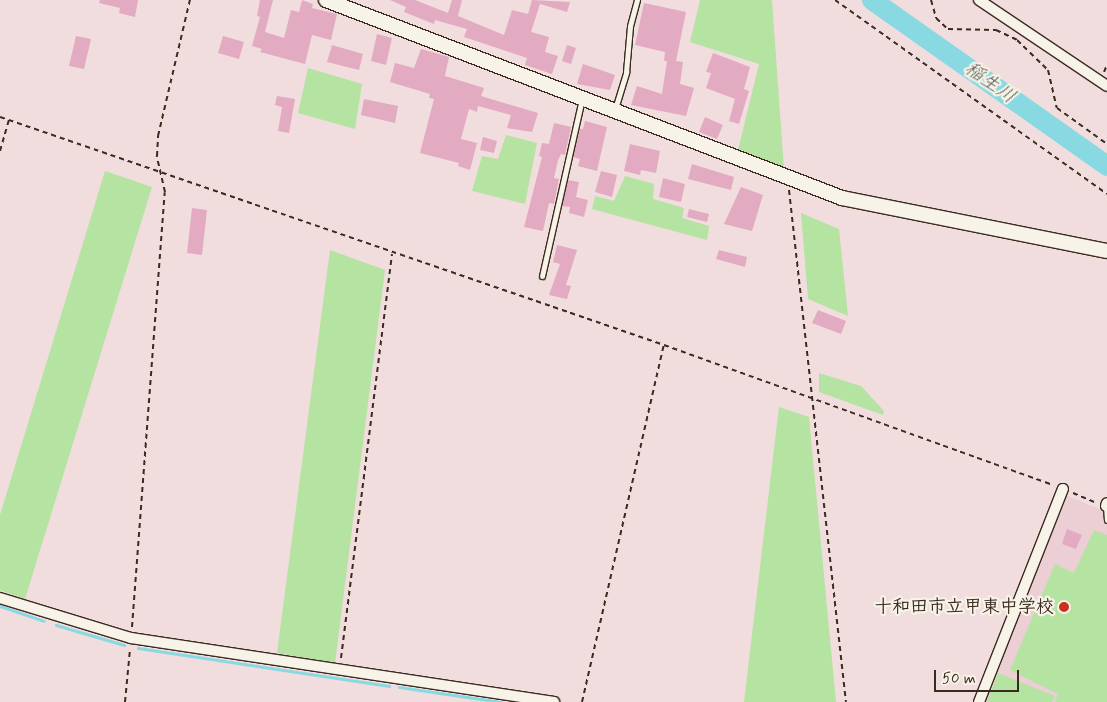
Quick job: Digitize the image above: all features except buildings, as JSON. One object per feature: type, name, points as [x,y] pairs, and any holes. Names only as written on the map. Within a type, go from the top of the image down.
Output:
[{"type":"street","points":[[326,0],[788,179],[842,198],[1107,251]]},
{"type":"street","points":[[979,0],[1107,86]]},
{"type":"street","points":[[979,702],[1063,489]]},
{"type":"street","points":[[0,598],[131,638],[340,672],[554,702]]},
{"type":"lane","points":[[614,112],[626,72],[630,26],[637,0]]},
{"type":"lane","points":[[542,276],[582,99]]},
{"type":"lane","points":[[1106,505],[1107,520]]},
{"type":"path","points":[[125,702],[165,192],[160,172],[158,136],[190,0]]},
{"type":"path","points":[[836,0],[1107,194]]},
{"type":"path","points":[[931,0],[942,25],[948,29],[976,29],[1003,32],[1024,47],[1048,70],[1057,108],[1107,144]]},
{"type":"path","points":[[0,116],[392,254],[664,345],[1106,505]]},
{"type":"path","points":[[0,151],[10,120]]},
{"type":"path","points":[[788,179],[846,702]]},
{"type":"path","points":[[340,672],[392,254]]},
{"type":"path","points":[[582,702],[664,345]]},
{"type":"shaded area","name":"十和田市立甲東中学校","points":[[1065,495],[1107,512],[1107,702],[985,702],[1060,501]]},
{"type":"green space","points":[[700,0],[772,0],[784,170],[738,150],[759,64],[690,42]]},
{"type":"green space","points":[[308,68],[362,84],[355,129],[298,113]]},
{"type":"green space","points":[[506,135],[537,143],[525,204],[472,191],[482,156],[498,159]]},
{"type":"green space","points":[[105,171],[152,187],[25,599],[0,590],[0,515]]},
{"type":"green space","points":[[625,176],[654,184],[653,199],[684,208],[682,218],[709,226],[707,240],[592,209],[595,196],[614,201]]},
{"type":"green space","points":[[801,213],[839,229],[848,316],[808,299]]},
{"type":"green space","points":[[330,250],[385,270],[335,663],[277,653]]},
{"type":"green space","points":[[819,373],[861,386],[884,411],[883,415],[819,392]]},
{"type":"green space","points":[[779,407],[809,417],[836,702],[744,702]]},
{"type":"green space","name":"十和田市立甲東中学校","points":[[1094,530],[1107,535],[1107,702],[1055,702],[1058,694],[1010,670],[1055,564],[1074,573]]},
{"type":"green space","points":[[998,673],[1055,696],[1052,702],[987,702]]},
{"type":"waterway","name":"稲生川","points":[[872,0],[1107,166]]},
{"type":"waterway","points":[[0,606],[44,621]]},
{"type":"waterway","points":[[56,625],[124,645]]},
{"type":"waterway","points":[[138,648],[389,686]]},
{"type":"waterway","points":[[399,687],[501,702]]},
{"type":"place","name":"十和田市立甲東中学校","points":[[1064,607]]}]
